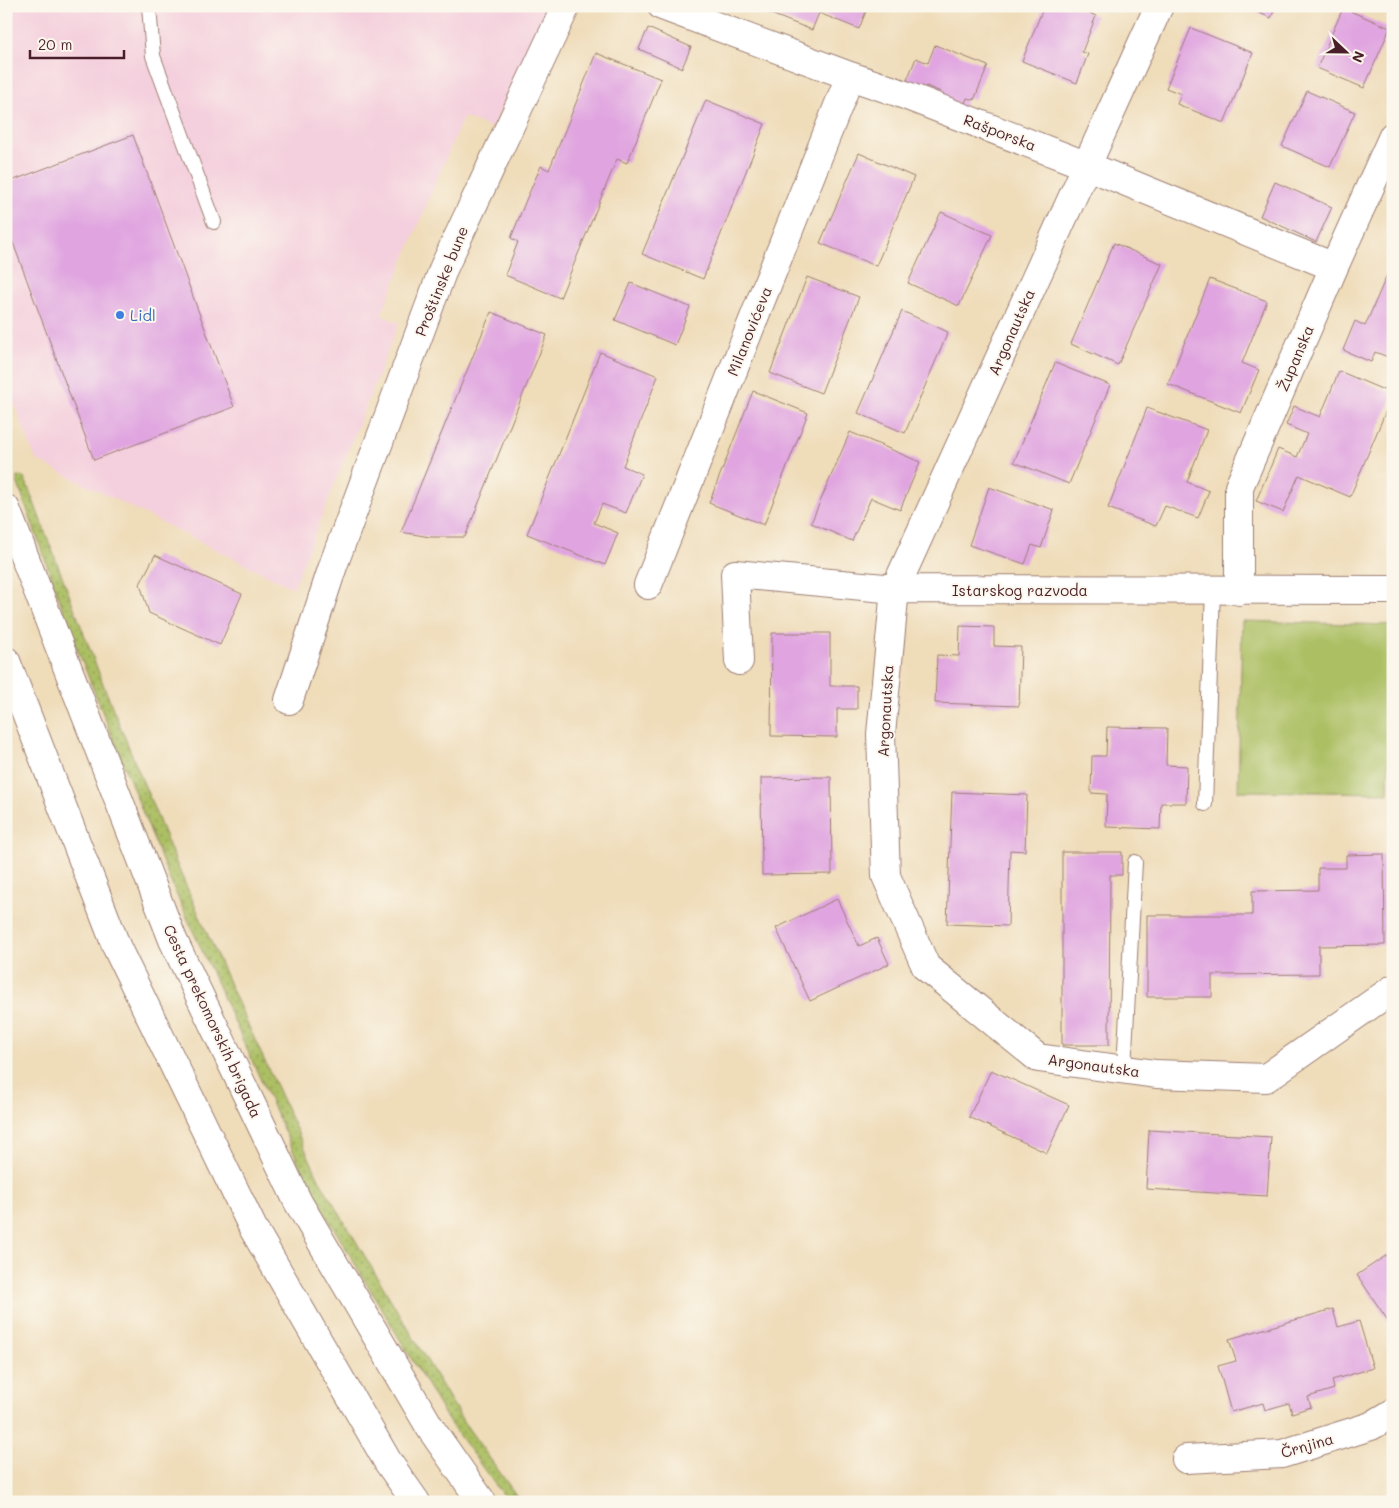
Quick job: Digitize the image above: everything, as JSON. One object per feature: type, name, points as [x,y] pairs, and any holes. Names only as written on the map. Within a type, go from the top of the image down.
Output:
[{"type":"street","name":"Proštinske bune","points":[[289,700],[334,563],[444,267],[566,6]]},
{"type":"street","name":"Rašporska","points":[[662,6],[897,92],[1085,165],[1334,267]]},
{"type":"street","name":"Argonautska","points":[[1158,6],[895,589],[881,734],[886,876],[926,967],[1038,1058],[1156,1074],[1266,1078],[1393,989]]},
{"type":"street","name":"Milanovićeva","points":[[648,585],[850,76]]},
{"type":"street","name":"Županska","points":[[1226,591],[1239,487],[1393,136]]},
{"type":"street","name":"Cesta prekomorskih brigada","points":[[6,509],[173,940],[298,1202],[431,1429],[482,1502]]},
{"type":"street","name":"Istarskog razvoda","points":[[739,661],[735,574],[895,589],[1393,590]]},
{"type":"street","points":[[6,661],[117,948],[253,1228],[388,1462],[416,1502]]},
{"type":"street","name":"Črnjina","points":[[1186,1459],[1282,1454],[1371,1426],[1393,1413]]},
{"type":"lane","points":[[148,6],[153,56],[214,222]]},
{"type":"lane","points":[[1205,804],[1226,591]]},
{"type":"lane","points":[[1124,1069],[1135,862]]},
{"type":"shaded area","points":[[6,6],[548,6],[492,128],[463,117],[381,315],[399,323],[293,588],[36,460],[6,383]]},
{"type":"green space","points":[[21,476],[25,479],[105,689],[180,872],[319,1179],[463,1421],[521,1502],[508,1502],[449,1422],[310,1188],[169,878],[76,646],[17,481],[17,477]]},
{"type":"green space","points":[[1242,621],[1391,625],[1388,793],[1238,791]]},
{"type":"building","points":[[759,6],[868,6],[859,29],[819,13],[812,30],[758,9]]},
{"type":"building","points":[[1044,6],[1072,6],[1096,16],[1082,52],[1088,54],[1077,83],[1022,61]]},
{"type":"building","points":[[1243,6],[1276,6],[1271,18]]},
{"type":"building","points":[[1343,8],[1390,28],[1364,88],[1317,68]]},
{"type":"building","points":[[648,28],[691,47],[682,68],[639,49]]},
{"type":"building","points":[[1191,28],[1253,53],[1224,123],[1177,104],[1181,94],[1166,88]]},
{"type":"building","points":[[935,45],[988,66],[974,100],[967,98],[962,111],[937,102],[941,92],[926,86],[924,93],[905,85],[916,58],[928,63]]},
{"type":"building","points":[[596,53],[661,79],[627,163],[617,159],[560,298],[505,275],[518,242],[511,238],[526,200],[541,166],[549,170]]},
{"type":"building","points":[[1307,91],[1355,112],[1330,167],[1282,146]]},
{"type":"building","points":[[706,100],[765,124],[703,279],[642,254]]},
{"type":"building","name":"Lidl","points":[[133,135],[234,407],[94,460],[6,224],[6,183]]},
{"type":"building","points":[[859,153],[914,177],[876,266],[820,243]]},
{"type":"building","points":[[1275,182],[1332,207],[1316,242],[1260,216]]},
{"type":"building","points":[[941,212],[992,235],[959,306],[908,283]]},
{"type":"building","points":[[1114,243],[1162,264],[1118,365],[1071,344]]},
{"type":"building","points":[[1393,261],[1393,359],[1375,352],[1371,362],[1343,350],[1355,321],[1365,326]]},
{"type":"building","points":[[807,277],[859,297],[821,393],[770,373]]},
{"type":"building","points":[[1210,279],[1267,301],[1242,363],[1259,370],[1241,413],[1168,384]]},
{"type":"building","points":[[631,283],[690,307],[675,345],[615,320]]},
{"type":"building","points":[[902,311],[948,332],[905,433],[858,413]]},
{"type":"building","points":[[491,312],[547,335],[465,537],[430,537],[401,532]]},
{"type":"building","points":[[600,352],[658,376],[623,466],[642,474],[626,513],[602,504],[594,523],[618,533],[605,565],[527,534]]},
{"type":"building","points":[[1055,363],[1110,385],[1069,484],[1014,462]]},
{"type":"building","points":[[1339,371],[1393,394],[1350,497],[1299,475],[1283,512],[1256,501],[1278,449],[1297,457],[1307,434],[1286,425],[1294,406],[1320,417]]},
{"type":"building","points":[[753,391],[808,413],[764,525],[709,503]]},
{"type":"building","points":[[1147,408],[1207,430],[1187,482],[1209,491],[1198,518],[1165,506],[1156,526],[1108,508]]},
{"type":"building","points":[[850,432],[920,462],[900,510],[871,498],[852,541],[811,523]]},
{"type":"building","points":[[989,487],[1054,510],[1041,548],[1032,545],[1025,564],[969,545]]},
{"type":"building","points":[[155,555],[242,594],[220,645],[149,613],[140,584]]},
{"type":"building","points":[[960,626],[994,627],[994,646],[1021,647],[1019,706],[935,703],[937,655],[959,656]]},
{"type":"building","points":[[772,633],[830,633],[830,686],[857,686],[857,709],[837,709],[837,737],[771,736]]},
{"type":"building","points":[[1107,727],[1167,728],[1166,765],[1187,766],[1186,803],[1161,803],[1160,829],[1106,827],[1107,794],[1091,793],[1092,756],[1106,756]]},
{"type":"building","points":[[831,777],[832,874],[762,875],[761,778]]},
{"type":"building","points":[[952,792],[1027,795],[1025,851],[1010,850],[1008,926],[947,924]]},
{"type":"building","points":[[1062,852],[1122,852],[1122,875],[1110,875],[1109,1045],[1062,1045]]},
{"type":"building","points":[[1384,854],[1385,945],[1319,946],[1319,974],[1212,975],[1212,997],[1147,997],[1147,915],[1252,915],[1252,891],[1318,890],[1318,868],[1346,868],[1346,855]]},
{"type":"building","points":[[837,899],[859,946],[877,938],[889,964],[810,1001],[776,928]]},
{"type":"building","points":[[991,1070],[1069,1105],[1047,1153],[969,1117]]},
{"type":"building","points":[[1149,1130],[1271,1137],[1267,1196],[1146,1189]]},
{"type":"building","points":[[1393,1251],[1393,1328],[1357,1275]]},
{"type":"building","points":[[1333,1309],[1338,1327],[1359,1321],[1373,1368],[1332,1380],[1334,1389],[1308,1397],[1311,1407],[1292,1413],[1289,1403],[1265,1410],[1263,1403],[1231,1412],[1218,1366],[1236,1361],[1229,1339]]},
{"type":"place","name":"Lidl","points":[[120,315]]}]
